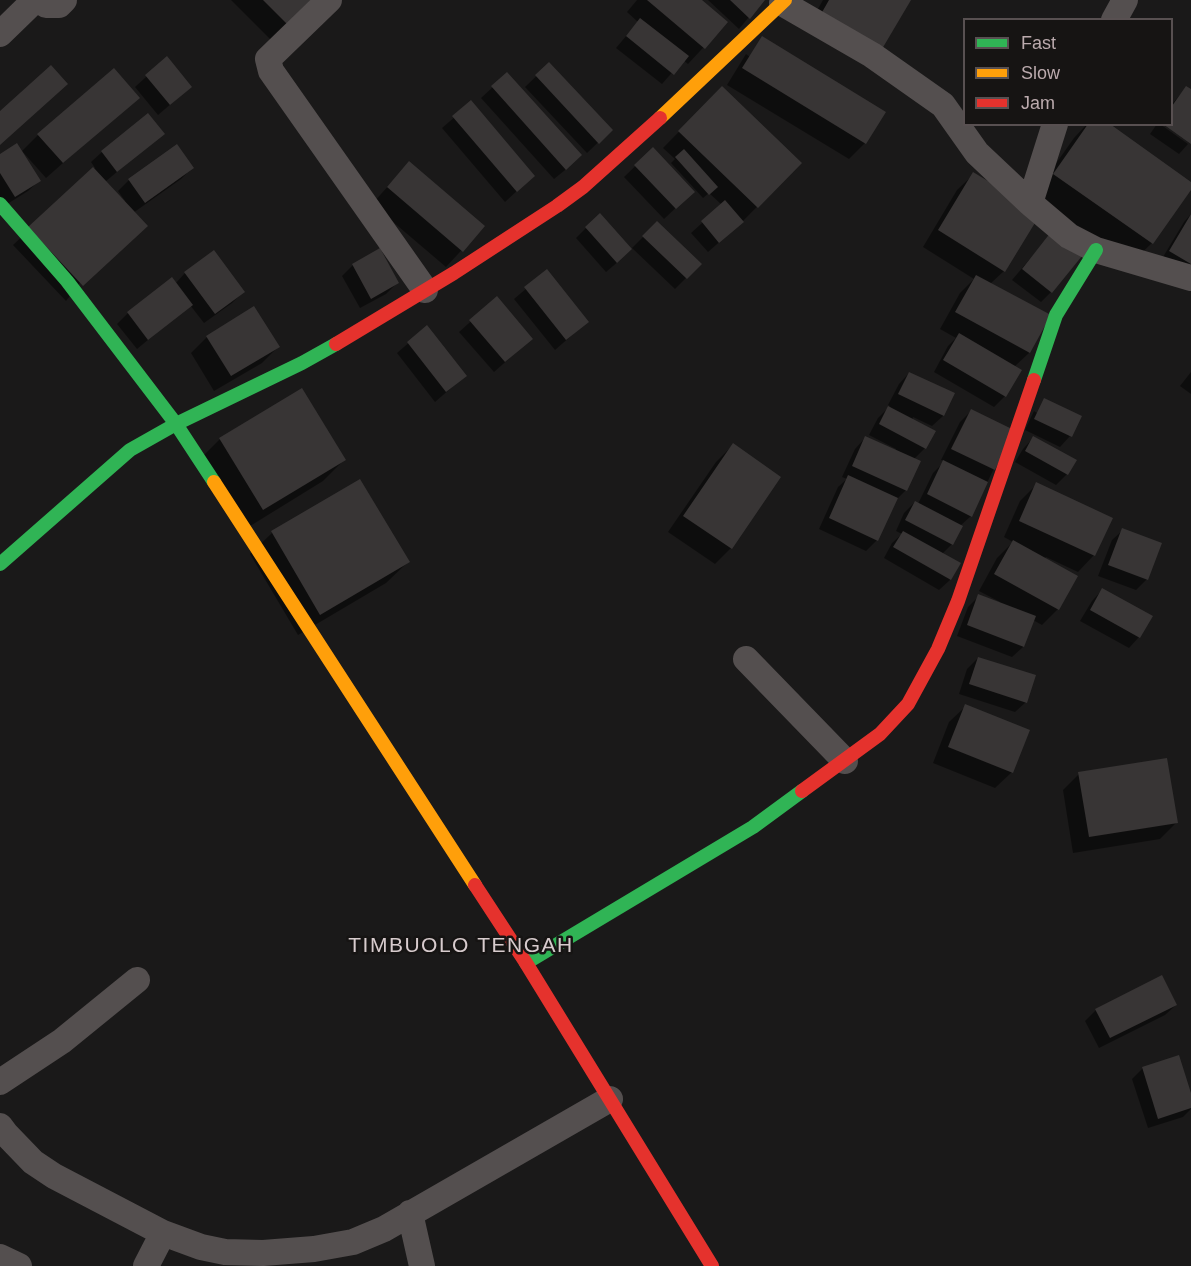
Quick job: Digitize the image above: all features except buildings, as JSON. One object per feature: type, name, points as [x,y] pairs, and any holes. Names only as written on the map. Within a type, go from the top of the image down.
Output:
[{"type":"street","points":[[0,34],[35,0]]},
{"type":"street","points":[[40,0],[46,5],[59,5],[64,0]]},
{"type":"street","points":[[329,0],[268,59],[271,71],[425,290]]},
{"type":"street","points":[[1114,18],[1125,0]]},
{"type":"street","points":[[0,564],[130,450],[176,424],[302,363],[425,290],[557,206],[583,187],[640,137],[784,2],[872,55],[943,105],[977,153],[1069,236],[1096,250],[1191,278]]},
{"type":"street","points":[[1030,203],[1054,126]]},
{"type":"street","points":[[0,204],[67,281],[176,424],[526,963],[712,1266]]},
{"type":"street","points":[[526,963],[723,846],[790,802],[880,734],[908,704],[933,657],[958,601],[1056,315],[1096,250]]},
{"type":"street","points":[[746,659],[845,761]]},
{"type":"street","points":[[0,1082],[62,1041],[137,980]]},
{"type":"street","points":[[0,1126],[33,1162],[54,1176],[163,1233],[201,1247],[225,1252],[263,1252],[304,1250],[353,1242],[384,1230],[610,1100]]},
{"type":"street","points":[[410,1213],[422,1266]]},
{"type":"street","points":[[146,1266],[163,1233]]},
{"type":"street","points":[[0,1257],[19,1266]]},
{"type":"traffic: fast","points":[[0,204],[67,281],[176,424],[214,482]]},
{"type":"traffic: fast","points":[[1034,380],[1056,315],[1096,250]]},
{"type":"traffic: fast","points":[[0,564],[130,450],[176,424],[336,344]]},
{"type":"traffic: fast","points":[[526,963],[753,827],[802,791]]},
{"type":"traffic: slow","points":[[660,118],[785,0]]},
{"type":"traffic: slow","points":[[214,482],[475,885]]},
{"type":"traffic: jam","points":[[336,344],[454,273],[557,206],[583,187],[660,118]]},
{"type":"traffic: jam","points":[[802,791],[880,734],[908,704],[938,649],[958,601],[1034,380]]},
{"type":"traffic: jam","points":[[475,885],[526,963],[712,1266]]},
{"type":"district","name":"TIMBUOLO TENGAH","points":[[461,946]]}]
